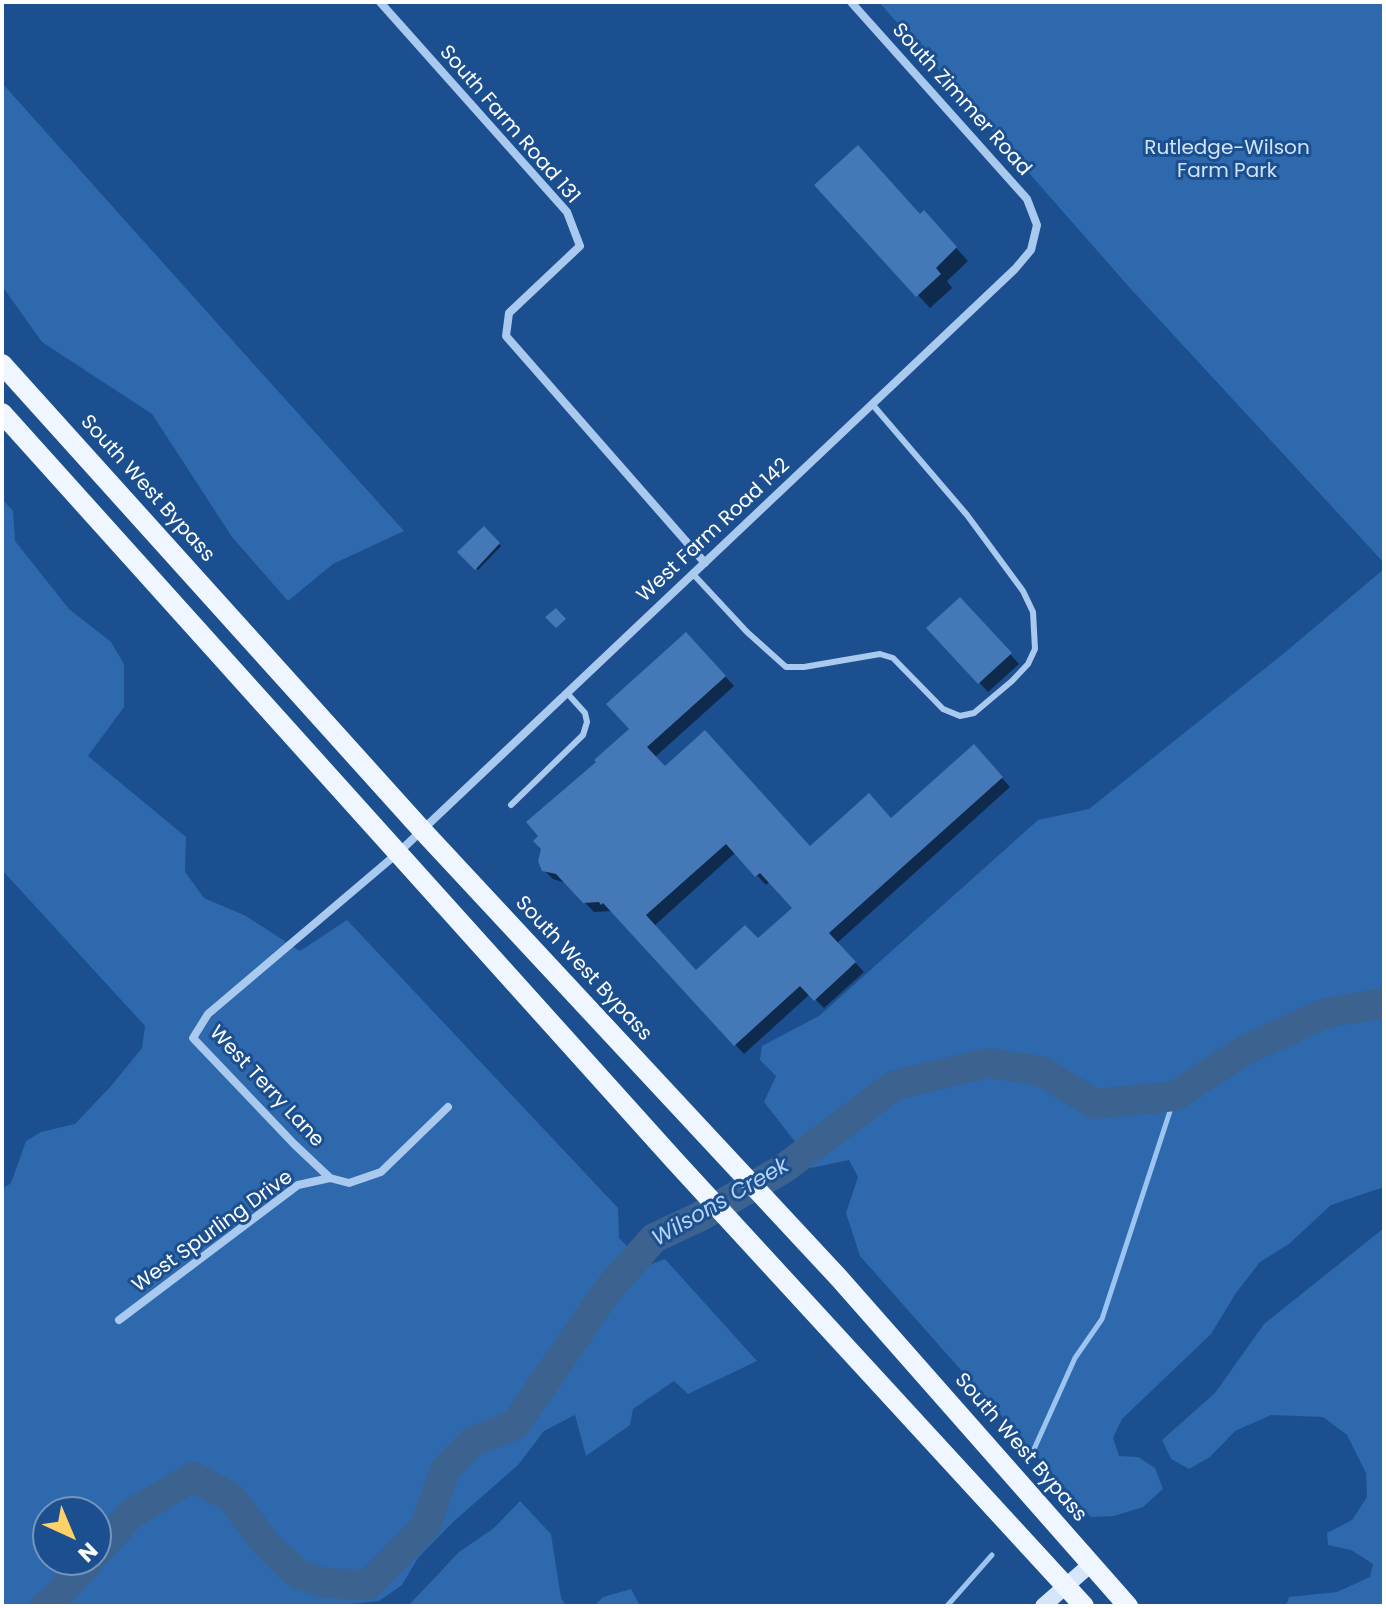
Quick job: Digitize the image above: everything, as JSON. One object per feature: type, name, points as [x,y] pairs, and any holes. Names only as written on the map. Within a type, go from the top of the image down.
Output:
[{"type":"main road","name":"South West Bypass","points":[[2,364],[422,830],[839,1278],[1128,1606]]},
{"type":"main road","points":[[2,413],[675,1161],[1084,1606]]},
{"type":"main road","points":[[1043,1606],[1090,1565]]},
{"type":"street","name":"South Farm Road 131","points":[[380,2],[567,212],[580,246],[509,313],[506,336],[705,563]]},
{"type":"street","name":"South Zimmer Road","points":[[851,2],[1015,183],[1027,199],[1037,225]]},
{"type":"street","name":"West Farm Road 142","points":[[399,852],[1015,269],[1031,250],[1037,225]]},
{"type":"street","name":"West Terry Lane","points":[[330,1178],[193,1038],[208,1014],[399,852]]},
{"type":"street","name":"West Spurling Drive","points":[[119,1320],[298,1185],[330,1178],[349,1183],[381,1172],[448,1107]]},
{"type":"lane","points":[[693,574],[747,632],[786,667],[804,667],[880,654],[893,658],[943,709],[960,716],[974,713],[1012,681],[1028,664],[1035,649],[1035,622],[1028,602],[998,555],[967,515],[872,404]]},
{"type":"lane","points":[[511,805],[583,735],[587,722],[585,713],[567,693]]},
{"type":"green space","name":"Rutledge-Wilson Farm Park","points":[[879,2],[1384,2],[1384,563],[1129,287]]},
{"type":"green space","points":[[2,83],[404,531],[333,564],[288,601],[232,537],[152,414],[42,342],[2,286]]},
{"type":"green space","points":[[2,499],[13,511],[15,541],[69,609],[111,642],[124,664],[124,707],[88,756],[186,837],[185,872],[204,898],[246,916],[300,951],[347,920],[618,1208],[619,1238],[646,1266],[665,1259],[757,1361],[688,1394],[674,1381],[633,1409],[630,1425],[586,1456],[575,1415],[544,1431],[518,1465],[453,1522],[418,1558],[402,1585],[379,1601],[331,1606],[2,1606],[2,1189],[11,1183],[26,1141],[41,1132],[75,1124],[111,1086],[142,1048],[145,1026],[2,870]]},
{"type":"green space","points":[[1384,569],[1384,1187],[1331,1205],[1289,1244],[1260,1262],[1211,1334],[1122,1419],[1113,1438],[1119,1456],[1138,1457],[1155,1468],[1163,1489],[1143,1507],[1114,1516],[1091,1517],[860,1256],[846,1213],[858,1177],[849,1160],[811,1168],[764,1102],[776,1076],[760,1060],[762,1046],[819,1016],[1038,820],[1089,809]]},
{"type":"green space","points":[[1384,1228],[1384,1606],[1286,1606],[1289,1597],[1337,1592],[1370,1577],[1373,1564],[1351,1550],[1328,1545],[1327,1533],[1352,1520],[1367,1497],[1366,1473],[1347,1435],[1323,1417],[1271,1415],[1235,1431],[1210,1457],[1189,1469],[1171,1459],[1162,1440],[1215,1393],[1264,1324]]},
{"type":"green space","points":[[520,1501],[551,1534],[561,1598],[566,1606],[408,1606],[459,1552],[494,1528]]},
{"type":"green space","points":[[631,1589],[640,1606],[594,1606],[603,1597]]},
{"type":"building","points":[[858,145],[920,214],[924,210],[957,247],[936,268],[941,274],[916,297],[814,185]]},
{"type":"building","points":[[484,526],[500,543],[475,570],[457,552]]},
{"type":"building","points":[[960,597],[1012,653],[978,684],[926,628]]},
{"type":"building","points":[[556,608],[566,619],[556,628],[545,617]]},
{"type":"building","points":[[686,632],[726,676],[647,747],[665,766],[705,730],[810,846],[869,793],[891,818],[974,744],[1003,777],[829,933],[856,962],[814,1001],[800,986],[734,1046],[603,903],[583,903],[556,874],[542,871],[538,861],[541,849],[533,841],[538,836],[526,822],[629,729],[606,704]],"holes":[[[726,844],[755,877],[760,873],[792,908],[758,938],[745,925],[696,970],[646,915]]]},
{"type":"waterway","name":"Wilsons Creek","points":[[112,1535],[131,1514],[193,1477],[231,1497],[267,1545],[298,1574],[325,1583],[368,1585],[425,1527],[445,1470],[473,1441],[515,1425],[607,1291],[654,1238],[699,1217],[783,1169],[895,1085],[988,1063],[1041,1071],[1095,1104],[1175,1096],[1245,1050],[1326,1013],[1384,1003]]},
{"type":"waterway","points":[[1030,1458],[1075,1358],[1102,1319],[1175,1096]]},
{"type":"waterway","points":[[947,1606],[992,1555]]},
{"type":"waterway","name":"Wilsons Creek","points":[[45,1606],[76,1576]]}]
